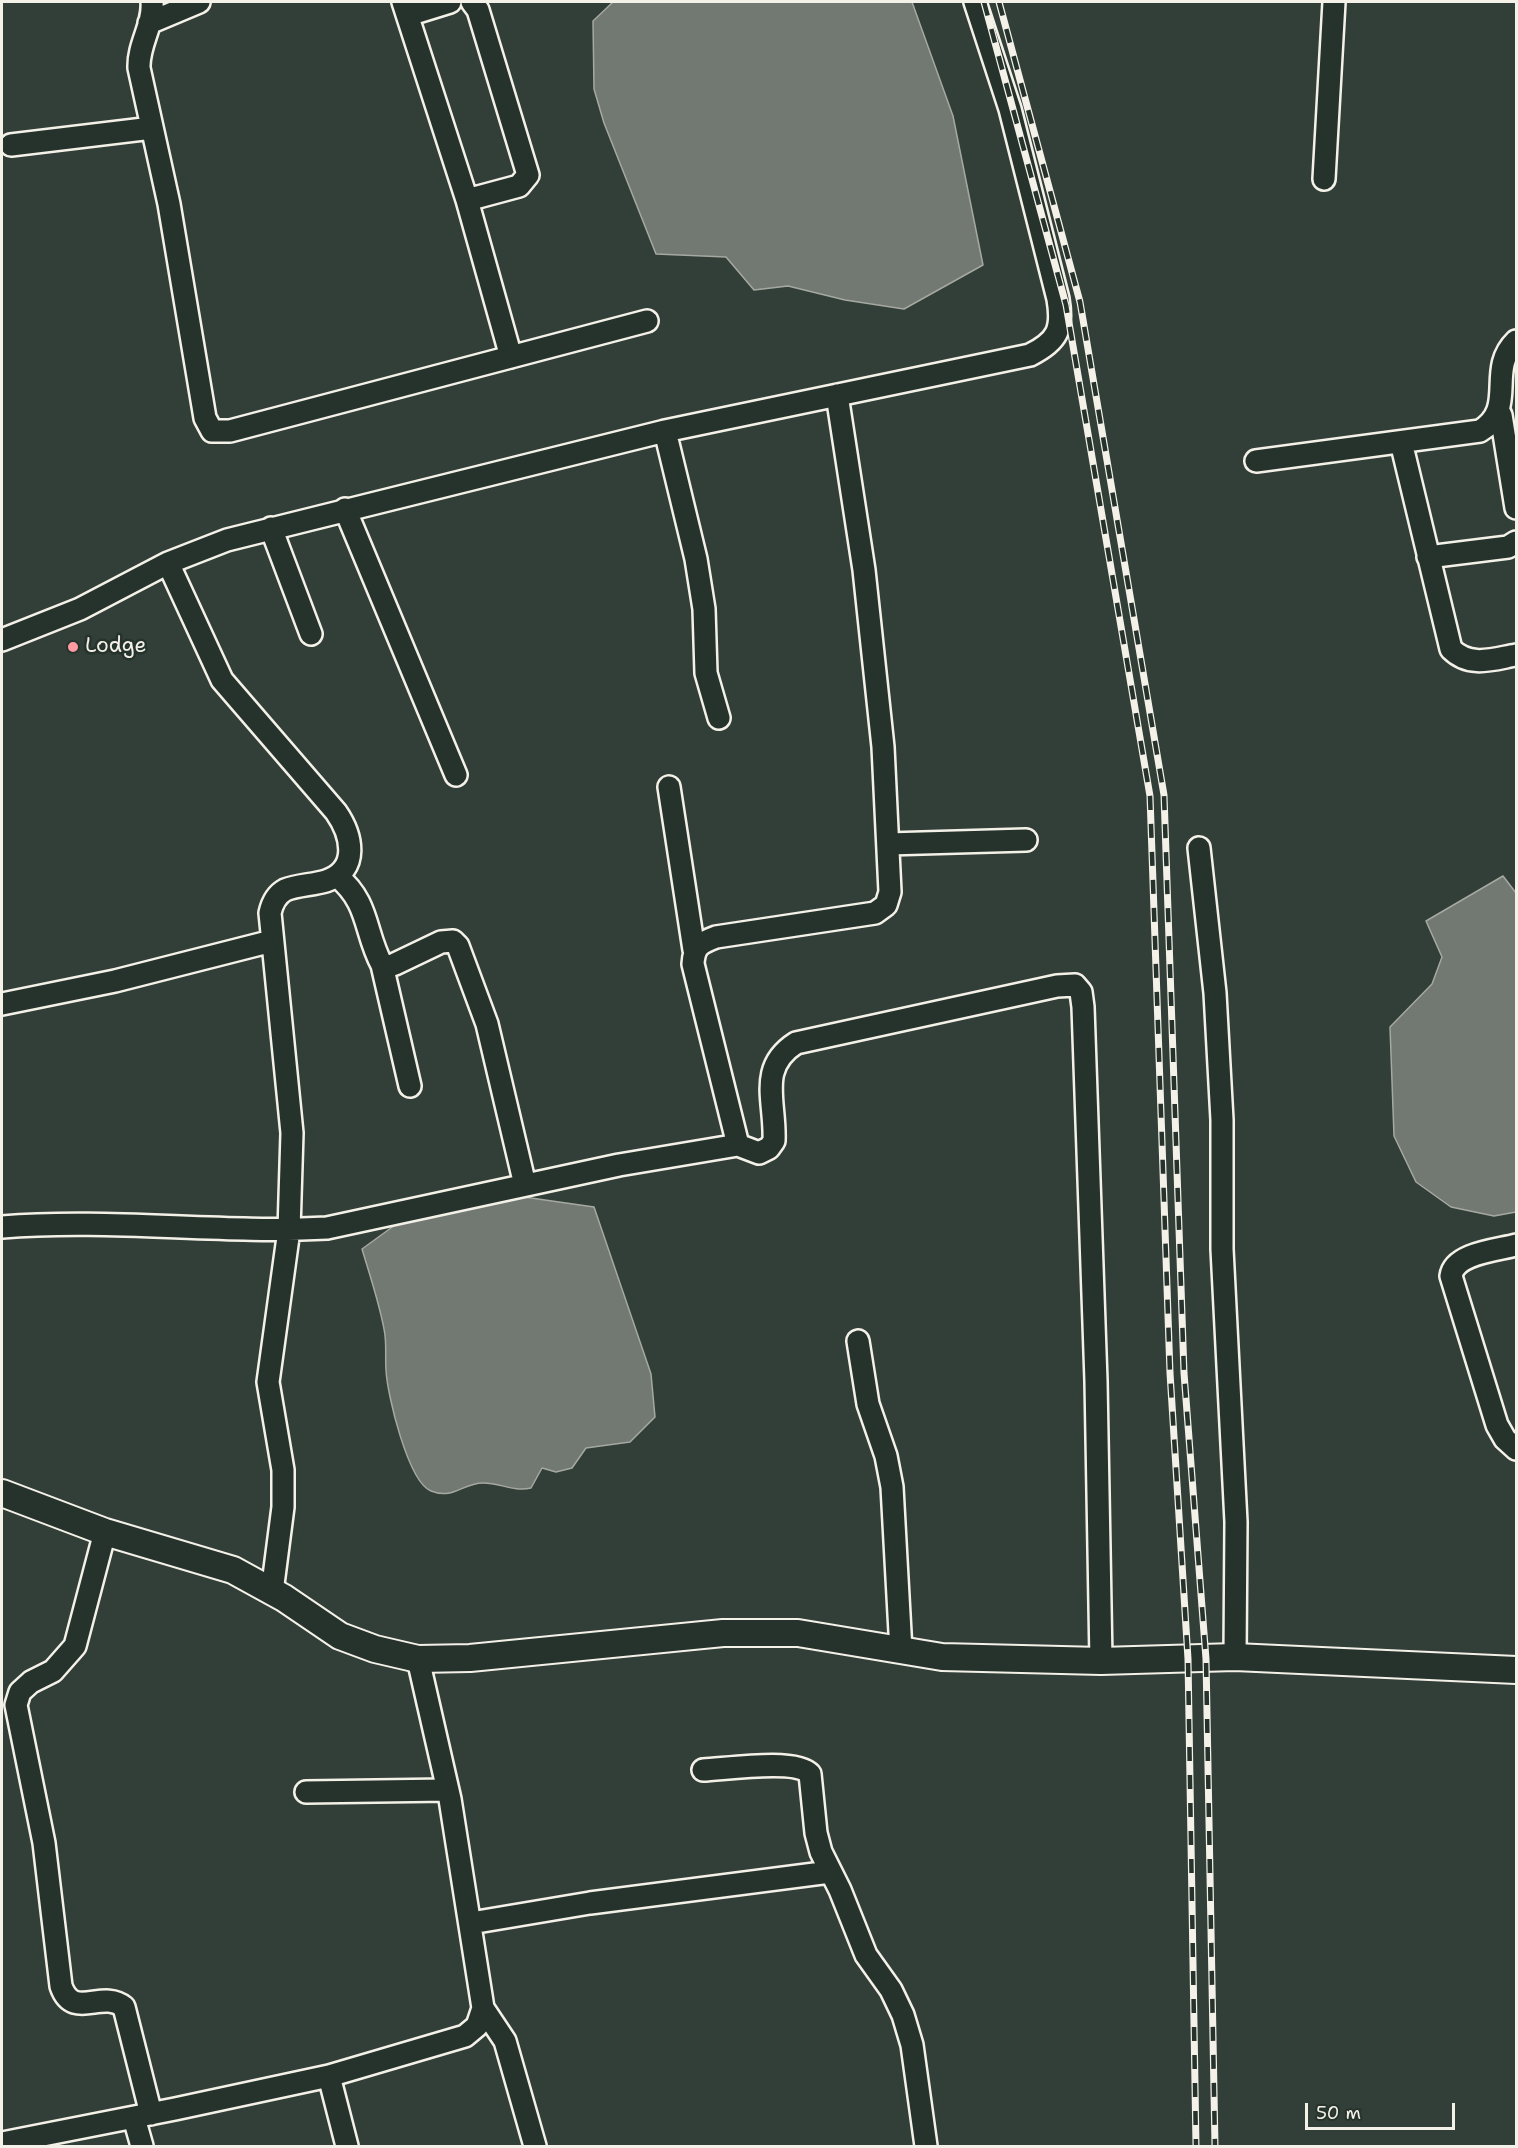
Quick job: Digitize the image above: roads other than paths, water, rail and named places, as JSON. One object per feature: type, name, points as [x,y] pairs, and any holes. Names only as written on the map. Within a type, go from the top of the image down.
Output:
[{"type":"street","points":[[152,2],[149,23],[138,51],[139,68],[179,255],[205,418],[212,431],[230,431],[646,321]]},
{"type":"street","points":[[149,23],[199,2]]},
{"type":"street","points":[[450,2],[405,8],[467,200],[511,357]]},
{"type":"street","points":[[467,200],[519,186],[528,175],[478,10],[472,2]]},
{"type":"street","points":[[2,640],[80,609],[168,563],[227,540],[665,431],[1030,355],[1044,348],[1054,338],[1061,320],[1010,109],[975,2]]},
{"type":"street","points":[[1324,179],[1334,2]]},
{"type":"street","points":[[11,145],[152,128]]},
{"type":"street","points":[[1516,341],[1505,359],[1501,415],[1514,478],[1516,508]]},
{"type":"street","points":[[694,950],[700,943],[716,937],[874,913],[886,905],[890,892],[882,747],[864,570],[837,395]]},
{"type":"street","points":[[1256,461],[1480,430],[1493,424],[1501,415]]},
{"type":"street","points":[[665,431],[696,559],[704,609],[706,673],[719,718]]},
{"type":"street","points":[[1401,442],[1451,649],[1466,660],[1482,662],[1516,655]]},
{"type":"street","points":[[345,509],[456,775]]},
{"type":"street","points":[[271,528],[311,634]]},
{"type":"street","points":[[1428,556],[1508,547],[1516,542]]},
{"type":"street","points":[[168,563],[222,680],[345,825],[350,855],[347,866],[338,876],[284,891],[273,901],[270,913],[292,1133],[289,1230],[268,1382],[283,1470],[283,1507],[272,1592]]},
{"type":"street","points":[[669,787],[694,950],[693,963],[738,1145]]},
{"type":"street","points":[[888,844],[1026,840]]},
{"type":"street","points":[[1199,848],[1215,993],[1222,1120],[1222,1249],[1236,1522],[1235,1657]]},
{"type":"street","points":[[338,876],[356,896],[365,911],[382,965],[411,1086]]},
{"type":"street","points":[[2,1004],[115,981],[272,941]]},
{"type":"street","points":[[382,965],[387,967],[395,964],[441,942],[453,941],[458,946],[488,1024],[525,1185]]},
{"type":"street","points":[[2,1227],[127,1225],[289,1230],[327,1228],[619,1165],[738,1145],[759,1153],[769,1148],[774,1141],[771,1080],[774,1064],[783,1051],[796,1043],[1057,986],[1076,985],[1081,992],[1096,1381],[1101,1661]]},
{"type":"street","points":[[1516,1245],[1462,1260],[1452,1269],[1451,1276],[1497,1425],[1505,1439],[1516,1449]]},
{"type":"street","points":[[858,1341],[868,1404],[886,1456],[892,1487],[901,1651]]},
{"type":"street","points":[[2,1492],[105,1532],[233,1570],[340,1636],[375,1649],[418,1659],[470,1658],[723,1633],[798,1633],[942,1657],[1101,1661],[1235,1657],[1516,1670]]},
{"type":"street","points":[[105,1532],[75,1646],[53,1671],[31,1682],[20,1692],[16,1705],[16,1716],[44,1844],[65,1996],[72,2002],[81,2004],[109,2000],[124,2007],[142,2116],[142,2146]]},
{"type":"street","points":[[418,1659],[447,1790],[471,1923],[483,2008],[505,2042],[535,2146]]},
{"type":"street","points":[[703,1770],[788,1766],[805,1769],[812,1782],[816,1833],[830,1872],[840,1890],[866,1955],[891,1990],[903,2015],[912,2045],[926,2146]]},
{"type":"street","points":[[306,1792],[447,1790]]},
{"type":"street","points":[[471,1923],[590,1903],[830,1872]]},
{"type":"street","points":[[2,2143],[329,2076],[465,2036],[477,2026],[483,2008]]},
{"type":"street","points":[[329,2076],[347,2146]]},
{"type":"railway","points":[[984,2],[1066,305],[1150,796],[1170,1373],[1188,1659],[1196,2146]]},
{"type":"railway","points":[[999,2],[1080,302],[1164,795],[1184,1373],[1206,1659],[1215,2146]]},
{"type":"place","name":"Lodge","points":[[73,647]]}]
